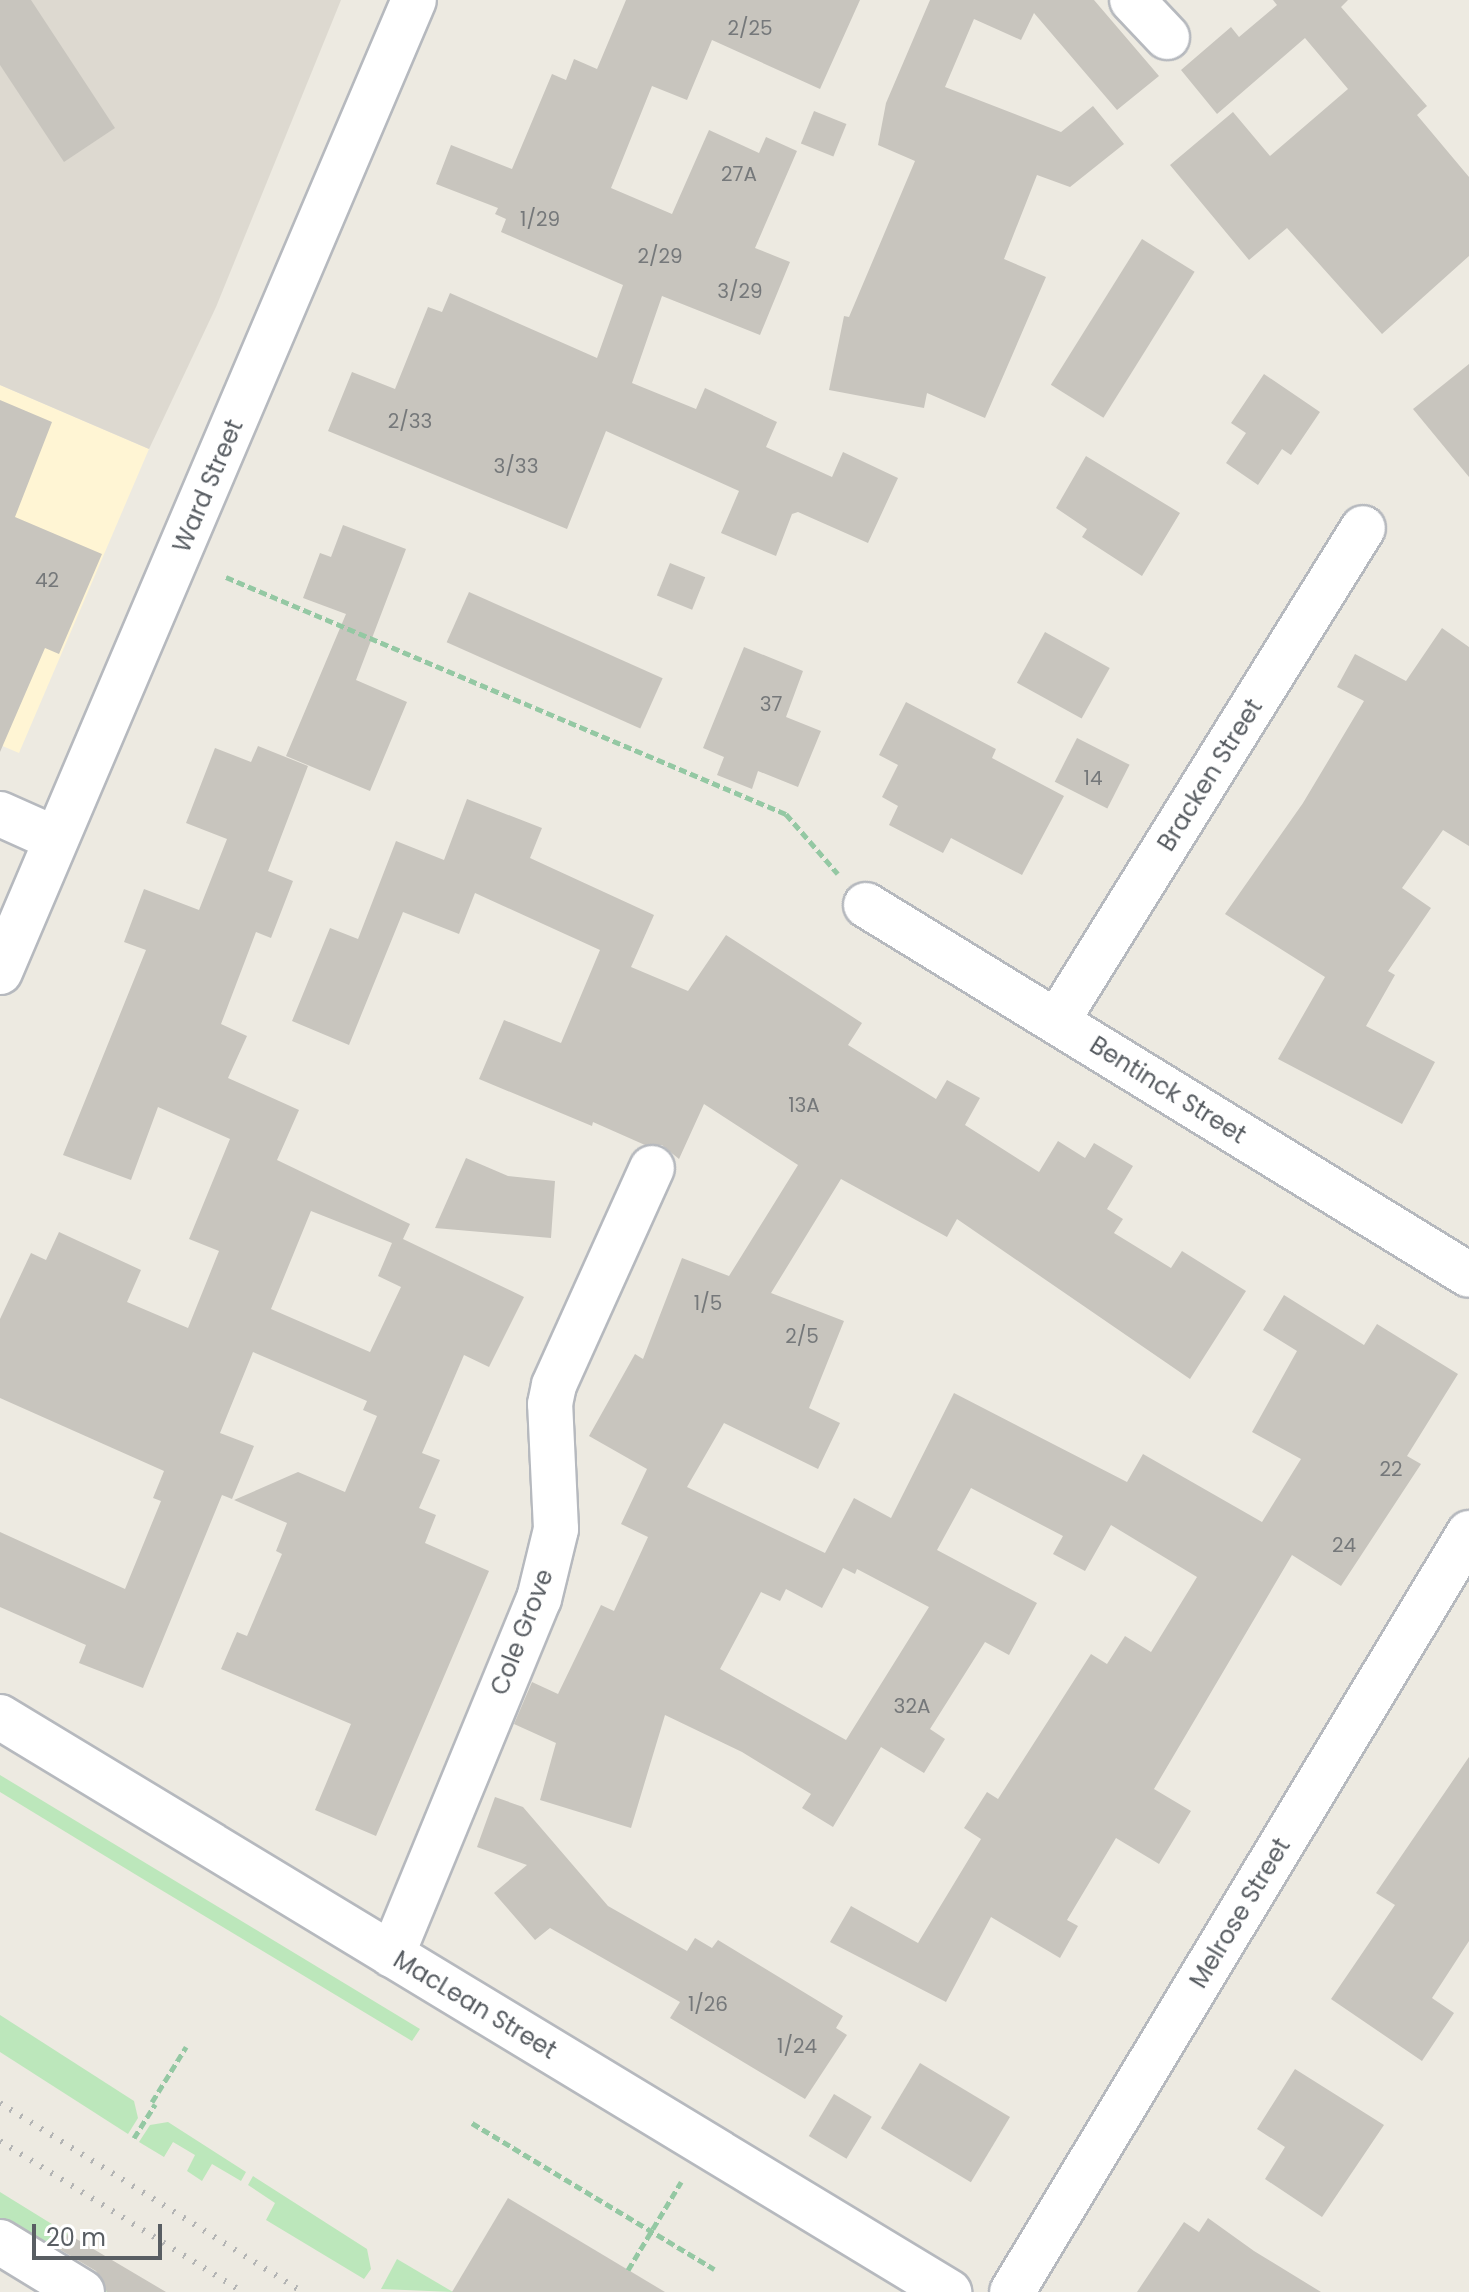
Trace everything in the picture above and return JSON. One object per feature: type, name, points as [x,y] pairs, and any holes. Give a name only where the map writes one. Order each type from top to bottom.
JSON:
[{"type":"street","name":"Ward Street","points":[[0,972],[414,0]]},
{"type":"street","points":[[1132,0],[1167,37]]},
{"type":"street","name":"Bracken Street","points":[[1057,1021],[1363,528]]},
{"type":"street","points":[[0,814],[56,839]]},
{"type":"street","name":"Bentinck Street","points":[[866,905],[1469,1275]]},
{"type":"street","name":"Cole Grove","points":[[392,1955],[539,1599],[556,1529],[550,1404],[554,1385],[652,1168]]},
{"type":"street","name":"Melrose Street","points":[[1012,2292],[1469,1533]]},
{"type":"street","name":"MacLean Street","points":[[0,1717],[949,2292]]},
{"type":"street","points":[[0,2242],[82,2292]]},
{"type":"path","points":[[226,577],[786,814],[866,905]]},
{"type":"path","points":[[134,2138],[186,2047]]},
{"type":"path","points":[[472,2123],[714,2269]]},
{"type":"path","points":[[628,2270],[681,2182]]},
{"type":"shaded area","points":[[0,0],[341,0],[216,307],[149,449],[0,385]]},
{"type":"shaded area","points":[[0,385],[149,449],[19,753],[0,745]]},
{"type":"green space","points":[[0,1775],[420,2029],[412,2041],[138,1876],[0,1792]]},
{"type":"green space","points":[[0,2015],[134,2101],[138,2118],[128,2134],[0,2052]]},
{"type":"green space","points":[[168,2122],[246,2172],[241,2181],[212,2164],[202,2181],[187,2171],[195,2155],[173,2142],[164,2157],[139,2142],[150,2125]]},
{"type":"green space","points":[[253,2176],[367,2249],[371,2269],[364,2279],[266,2220],[275,2203],[248,2185]]},
{"type":"green space","points":[[0,2192],[68,2234],[58,2252],[123,2292],[107,2292],[0,2225]]},
{"type":"green space","points":[[397,2259],[453,2292],[381,2289]]},
{"type":"building","points":[[0,0],[31,0],[115,128],[64,162],[0,65]]},
{"type":"building","points":[[626,0],[860,0],[820,89],[712,40],[687,100],[652,86],[611,188],[672,214],[709,130],[759,153],[766,137],[797,151],[755,248],[790,262],[760,335],[662,296],[632,383],[696,409],[705,388],[777,422],[766,447],[832,477],[843,452],[898,478],[868,543],[798,512],[792,514],[776,556],[721,533],[739,491],[606,431],[567,529],[328,431],[352,372],[395,389],[428,307],[442,312],[450,293],[597,358],[623,285],[501,232],[506,219],[495,214],[498,208],[436,184],[451,145],[512,169],[552,74],[566,80],[574,59],[597,69]]},
{"type":"building","points":[[930,0],[1094,0],[1159,76],[1117,110],[1034,13],[1021,40],[974,19],[945,87],[1061,132],[1093,106],[1124,144],[1070,187],[1037,175],[1004,259],[1046,277],[985,418],[927,393],[924,408],[829,390],[844,316],[849,317],[915,161],[878,145],[886,103]]},
{"type":"building","points":[[1273,0],[1348,0],[1341,7],[1427,106],[1417,115],[1469,177],[1469,256],[1382,334],[1287,228],[1249,260],[1170,165],[1233,112],[1270,156],[1348,89],[1305,38],[1217,114],[1181,70],[1231,27],[1239,37],[1277,5]]},
{"type":"building","points":[[814,111],[846,124],[833,157],[801,143]]},
{"type":"building","points":[[1142,239],[1195,272],[1103,418],[1051,385]]},
{"type":"building","points":[[1469,364],[1469,477],[1413,409]]},
{"type":"building","points":[[1264,374],[1320,412],[1291,455],[1282,449],[1258,485],[1226,463],[1246,433],[1231,423]]},
{"type":"building","points":[[0,400],[52,422],[15,517],[102,554],[59,654],[45,648],[0,752]]},
{"type":"building","points":[[1086,456],[1180,513],[1142,576],[1082,537],[1087,529],[1056,508]]},
{"type":"building","points":[[343,525],[406,549],[356,680],[407,702],[370,791],[286,756],[346,614],[303,598],[320,553],[331,557]]},
{"type":"building","points":[[670,563],[705,577],[692,610],[657,595]]},
{"type":"building","points":[[469,592],[663,678],[640,728],[447,642]]},
{"type":"building","points":[[1442,628],[1469,647],[1469,846],[1443,830],[1402,888],[1431,908],[1388,971],[1395,975],[1366,1026],[1435,1062],[1402,1124],[1278,1059],[1325,977],[1225,914],[1303,803],[1364,701],[1337,687],[1355,654],[1406,681]]},
{"type":"building","points":[[1045,632],[1110,668],[1082,719],[1017,683]]},
{"type":"building","points":[[744,647],[803,671],[786,717],[821,731],[798,787],[758,771],[752,789],[717,775],[724,757],[703,748]]},
{"type":"building","points":[[906,702],[996,749],[992,758],[1064,796],[1022,875],[951,838],[943,853],[889,825],[898,806],[882,797],[898,765],[879,755]]},
{"type":"building","points":[[1077,738],[1130,765],[1107,808],[1055,782]]},
{"type":"building","points":[[258,746],[308,766],[268,871],[293,881],[271,938],[256,932],[221,1024],[247,1036],[228,1078],[299,1110],[277,1160],[410,1224],[403,1239],[524,1297],[489,1367],[464,1355],[422,1453],[440,1460],[419,1508],[436,1515],[425,1543],[489,1571],[376,1836],[315,1810],[351,1724],[221,1669],[237,1632],[247,1636],[282,1554],[276,1551],[287,1523],[234,1500],[298,1472],[345,1492],[377,1416],[363,1410],[367,1401],[253,1352],[220,1433],[254,1446],[232,1499],[222,1495],[143,1688],[79,1663],[86,1645],[0,1607],[0,1532],[125,1589],[161,1501],[153,1498],[164,1471],[0,1398],[0,1319],[31,1253],[46,1260],[59,1232],[141,1270],[127,1302],[188,1328],[219,1251],[189,1239],[230,1139],[158,1107],[131,1180],[63,1155],[146,950],[124,942],[144,889],[199,910],[227,839],[186,823],[215,748],[251,762]],"holes":[[[311,1211],[392,1243],[378,1276],[401,1287],[370,1352],[271,1309]]]},
{"type":"building","points":[[467,799],[542,828],[530,858],[654,915],[631,967],[688,991],[726,935],[862,1023],[848,1045],[936,1099],[947,1080],[980,1098],[965,1125],[1039,1172],[1058,1141],[1085,1158],[1094,1143],[1133,1166],[1107,1209],[1123,1219],[1114,1233],[1171,1268],[1182,1251],[1246,1291],[1190,1379],[957,1219],[947,1237],[841,1179],[771,1293],[844,1321],[809,1408],[840,1423],[818,1469],[724,1423],[687,1487],[825,1553],[854,1498],[891,1518],[954,1393],[1127,1482],[1143,1454],[1262,1522],[1301,1459],[1252,1432],[1297,1351],[1263,1330],[1284,1295],[1364,1345],[1377,1324],[1458,1374],[1407,1456],[1421,1464],[1341,1586],[1292,1555],[1154,1789],[1191,1811],[1159,1864],[1116,1838],[1067,1920],[1078,1926],[1060,1958],[991,1917],[946,2002],[830,1942],[851,1906],[918,1943],[981,1839],[964,1828],[987,1792],[998,1799],[1091,1654],[1107,1664],[1125,1636],[1151,1652],[1197,1577],[1111,1525],[1085,1571],[1053,1554],[1063,1536],[971,1488],[937,1550],[1037,1603],[1009,1655],[985,1642],[930,1729],[945,1739],[924,1773],[881,1747],[833,1827],[802,1808],[811,1794],[742,1752],[665,1715],[631,1828],[540,1800],[556,1743],[514,1724],[532,1682],[558,1694],[601,1605],[614,1611],[648,1537],[621,1524],[647,1469],[589,1436],[635,1354],[643,1359],[682,1258],[729,1276],[798,1165],[704,1104],[679,1159],[662,1145],[645,1145],[593,1122],[592,1126],[479,1079],[504,1020],[561,1043],[600,950],[475,893],[459,934],[403,912],[349,1045],[292,1021],[330,928],[358,939],[396,841],[444,860]],"holes":[[[843,1568],[855,1574],[857,1569],[929,1607],[846,1740],[720,1669],[761,1592],[780,1601],[786,1589],[822,1608]]]},
{"type":"building","points":[[466,1158],[508,1176],[555,1181],[551,1238],[435,1228]]},
{"type":"building","points":[[1469,1757],[1469,1941],[1432,1998],[1454,2013],[1422,2061],[1331,1999],[1395,1905],[1376,1893]]},
{"type":"building","points":[[495,1797],[523,1807],[608,1906],[687,1951],[695,1938],[712,1948],[718,1940],[843,2016],[836,2028],[847,2035],[805,2099],[670,2018],[680,2002],[550,1928],[535,1940],[494,1893],[527,1865],[477,1847]]},
{"type":"building","points":[[920,2063],[1010,2117],[971,2182],[881,2128]]},
{"type":"building","points":[[1295,2069],[1384,2125],[1322,2217],[1265,2179],[1285,2147],[1257,2129]]},
{"type":"building","points":[[834,2094],[872,2117],[846,2159],[809,2136]]},
{"type":"building","points":[[508,2198],[665,2292],[452,2292]]},
{"type":"building","points":[[1208,2218],[1254,2251],[1321,2292],[1137,2292],[1184,2222],[1199,2232]]},
{"type":"building","points":[[68,2234],[166,2292],[107,2292],[96,2271],[59,2249]]},
{"type":"railway","points":[[0,2103],[302,2292]]},
{"type":"railway","points":[[0,2141],[243,2292]]}]
